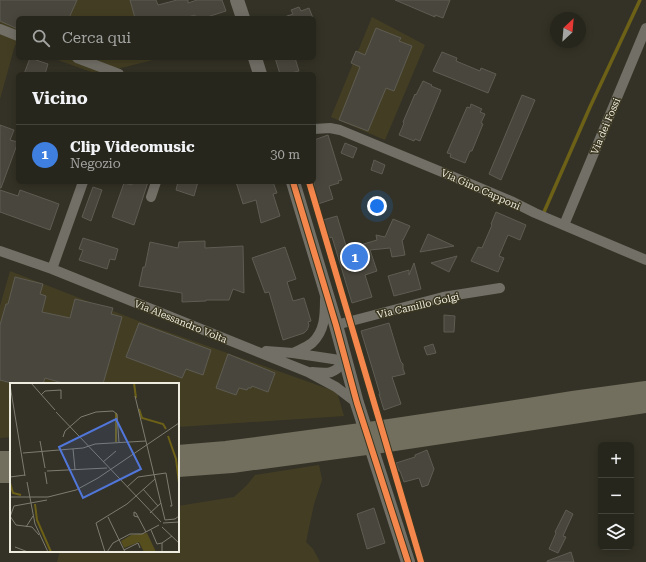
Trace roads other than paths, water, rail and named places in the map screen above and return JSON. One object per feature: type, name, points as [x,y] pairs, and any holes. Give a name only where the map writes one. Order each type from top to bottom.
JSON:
[{"type":"highway","points":[[531,414],[573,400],[646,390]]},
{"type":"highway","points":[[179,468],[229,457],[531,414],[646,404]]},
{"type":"highway","points":[[179,454],[229,457]]},
{"type":"street","points":[[237,0],[242,16]]},
{"type":"street","name":"Via dei Fossi","points":[[564,225],[646,28]]},
{"type":"street","points":[[0,29],[16,35]]},
{"type":"street","points":[[82,60],[114,72]]},
{"type":"street","points":[[256,60],[259,72]]},
{"type":"street","name":"Via Gino Capponi","points":[[316,129],[330,128],[340,130],[453,176],[535,213],[646,260]]},
{"type":"street","points":[[52,269],[82,184]]},
{"type":"street","points":[[152,197],[155,184]]},
{"type":"street","points":[[294,184],[336,325],[357,403],[408,562]]},
{"type":"street","name":"Via Alessandro Volta","points":[[0,251],[52,269],[308,372],[336,387],[357,403]]},
{"type":"street","points":[[292,353],[311,343],[320,332],[324,322],[325,312],[324,285]]},
{"type":"street","name":"Via Camillo Golgi","points":[[336,325],[443,297],[500,288]]},
{"type":"street","points":[[256,350],[292,353],[346,361]]},
{"type":"street","points":[[308,372],[326,374],[333,372],[340,368],[346,361]]},
{"type":"waterway","points":[[544,212],[590,107],[640,0]]},
{"type":"place","name":"Clip Videomusic","points":[[355,257]]}]
